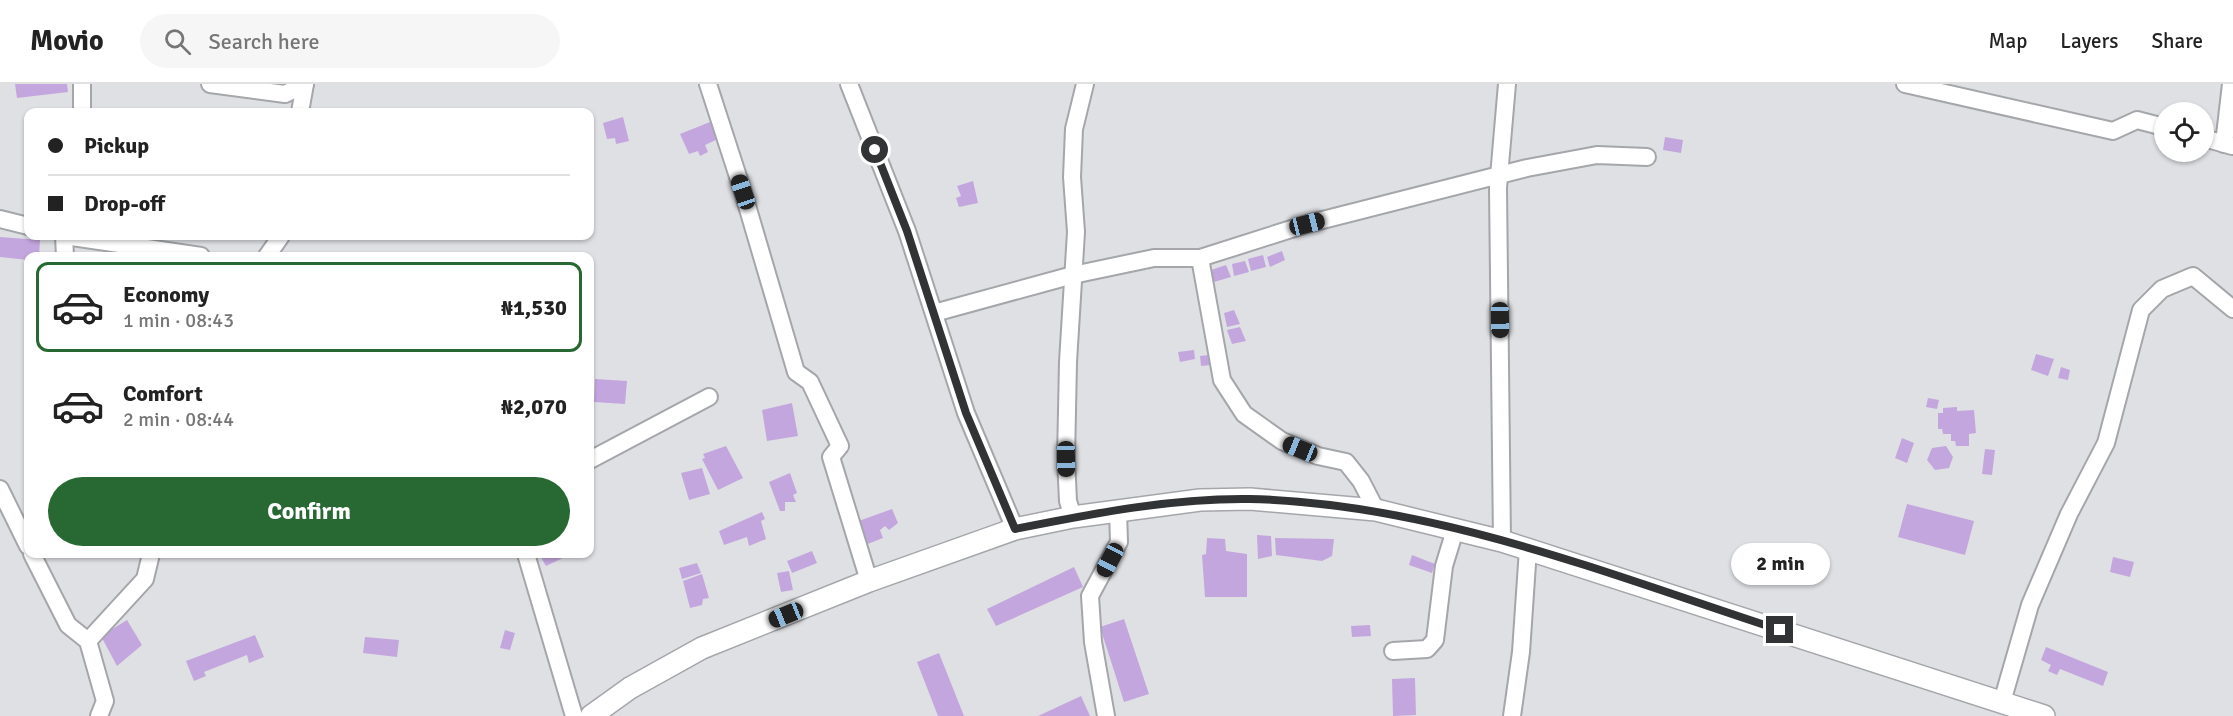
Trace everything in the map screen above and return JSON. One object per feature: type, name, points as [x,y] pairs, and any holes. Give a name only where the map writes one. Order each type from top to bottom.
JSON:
[{"type":"street","points":[[82,84],[82,108]]},
{"type":"street","points":[[210,84],[285,94],[305,84]]},
{"type":"street","points":[[301,108],[305,84]]},
{"type":"street","points":[[708,84],[743,192],[796,372],[810,382],[840,446],[831,457],[869,581]]},
{"type":"street","points":[[849,84],[907,231],[966,413],[1015,529]]},
{"type":"street","points":[[1073,517],[1067,487],[1066,414],[1073,275],[1074,129],[1085,84]]},
{"type":"street","points":[[1502,541],[1499,175],[1507,84]]},
{"type":"street","points":[[1905,84],[2113,130],[2137,120],[2154,124]]},
{"type":"street","points":[[2228,145],[2231,84]]},
{"type":"street","points":[[934,313],[1073,275],[1154,258],[1200,258],[1307,224],[1499,175],[1597,155],[1647,157]]},
{"type":"street","points":[[0,219],[24,225]]},
{"type":"street","points":[[91,240],[174,252]]},
{"type":"street","points":[[1200,258],[1222,380],[1244,414],[1282,441],[1318,456],[1346,462],[1376,510]]},
{"type":"street","points":[[2002,702],[2030,605],[2069,514],[2106,443],[2141,310],[2162,289],[2193,276],[2233,309]]},
{"type":"street","points":[[594,458],[709,396]]},
{"type":"street","points":[[0,489],[24,538]]},
{"type":"street","points":[[591,716],[630,688],[702,648],[869,581],[1015,529],[1073,517],[1200,500],[1250,499],[1376,510],[1502,541],[2044,716]]},
{"type":"street","points":[[1106,716],[1093,642],[1090,596],[1119,542],[1118,511]]},
{"type":"street","points":[[1393,651],[1426,649],[1435,640],[1444,566],[1455,530]]},
{"type":"street","points":[[1512,716],[1521,652],[1528,549]]},
{"type":"street","points":[[34,558],[68,625],[88,641],[102,708],[115,716]]},
{"type":"street","points":[[88,641],[145,579],[150,558]]},
{"type":"street","points":[[527,558],[573,716]]},
{"type":"building","points":[[15,84],[67,84],[68,92],[17,98]]},
{"type":"building","points":[[623,117],[629,141],[616,144],[615,138],[607,139],[603,123]]},
{"type":"building","points":[[710,122],[718,139],[705,145],[708,152],[700,156],[698,151],[689,154],[680,134]]},
{"type":"building","points":[[1665,137],[1683,140],[1681,153],[1663,150]]},
{"type":"building","points":[[973,181],[978,203],[959,207],[956,198],[961,196],[957,186]]},
{"type":"building","points":[[0,237],[40,240],[39,252],[24,252],[24,260],[0,257]]},
{"type":"building","points":[[1282,251],[1285,260],[1270,267],[1267,257]]},
{"type":"building","points":[[1263,255],[1266,267],[1251,271],[1248,259]]},
{"type":"building","points":[[1245,261],[1249,272],[1234,276],[1232,264]]},
{"type":"building","points":[[1226,265],[1231,277],[1214,282],[1211,270]]},
{"type":"building","points":[[1234,310],[1240,324],[1227,327],[1224,313]]},
{"type":"building","points":[[1240,327],[1246,341],[1232,344],[1227,330]]},
{"type":"building","points":[[1194,350],[1195,359],[1180,362],[1178,352]]},
{"type":"building","points":[[2036,354],[2054,359],[2048,376],[2031,370]]},
{"type":"building","points":[[1209,355],[1211,365],[1201,366],[1200,356]]},
{"type":"building","points":[[2061,367],[2070,370],[2068,380],[2058,378]]},
{"type":"building","points":[[595,379],[627,381],[625,404],[594,402]]},
{"type":"building","points":[[1928,398],[1939,400],[1937,409],[1926,407]]},
{"type":"building","points":[[792,403],[798,436],[767,441],[762,410]]},
{"type":"building","points":[[1957,407],[1957,411],[1974,410],[1976,433],[1969,434],[1969,446],[1956,446],[1955,441],[1951,441],[1951,434],[1943,434],[1942,429],[1938,429],[1938,413],[1943,413],[1943,408]]},
{"type":"building","points":[[1902,438],[1914,443],[1907,463],[1895,458]]},
{"type":"building","points":[[726,446],[743,478],[718,490],[702,459],[705,458],[703,454]]},
{"type":"building","points":[[1946,446],[1953,457],[1949,468],[1935,470],[1927,460],[1932,448]]},
{"type":"building","points":[[1985,449],[1995,450],[1992,475],[1982,474]]},
{"type":"building","points":[[702,468],[710,494],[689,500],[681,473]]},
{"type":"building","points":[[790,473],[797,493],[793,495],[796,502],[785,502],[785,511],[780,511],[769,482]]},
{"type":"building","points":[[1907,504],[1974,521],[1965,555],[1898,537]]},
{"type":"building","points":[[892,509],[898,523],[889,530],[885,526],[880,530],[883,538],[865,545],[856,522]]},
{"type":"building","points":[[762,512],[765,519],[761,521],[766,539],[749,546],[747,537],[724,545],[719,531]]},
{"type":"building","points":[[1257,535],[1271,536],[1272,556],[1258,559]]},
{"type":"building","points":[[1207,538],[1225,539],[1226,551],[1247,554],[1247,597],[1205,597],[1202,555],[1206,554]]},
{"type":"building","points":[[1275,538],[1334,539],[1332,556],[1322,561],[1276,555]]},
{"type":"building","points":[[812,551],[817,563],[792,573],[787,561]]},
{"type":"building","points":[[1412,555],[1435,564],[1432,573],[1409,565]]},
{"type":"building","points":[[2113,557],[2134,562],[2130,577],[2110,572]]},
{"type":"building","points":[[541,558],[563,558],[546,566]]},
{"type":"building","points":[[697,563],[701,573],[682,579],[679,568]]},
{"type":"building","points":[[1074,567],[1083,587],[996,626],[987,609]]},
{"type":"building","points":[[789,571],[793,590],[781,592],[777,573]]},
{"type":"building","points":[[702,574],[709,598],[703,599],[702,605],[690,608],[683,581]]},
{"type":"building","points":[[1124,619],[1149,694],[1124,702],[1100,627]]},
{"type":"building","points":[[127,620],[142,645],[117,666],[101,636]]},
{"type":"building","points":[[1370,625],[1371,636],[1352,637],[1351,626]]},
{"type":"building","points":[[505,630],[515,633],[510,650],[500,648]]},
{"type":"building","points":[[255,635],[264,657],[249,663],[247,655],[204,672],[206,676],[194,681],[186,661]]},
{"type":"building","points":[[365,637],[399,640],[397,657],[363,653]]},
{"type":"building","points":[[2046,647],[2108,672],[2103,686],[2060,669],[2057,675],[2048,671],[2051,665],[2041,660]]},
{"type":"building","points":[[939,653],[964,716],[938,716],[917,662]]},
{"type":"building","points":[[1415,678],[1416,715],[1393,716],[1392,679]]},
{"type":"building","points":[[1081,696],[1090,716],[1038,716]]},
{"type":"route","points":[[875,150],[907,231],[966,413],[1015,529],[1073,517],[1200,500],[1250,499],[1376,510],[1502,541],[1780,630]]}]
